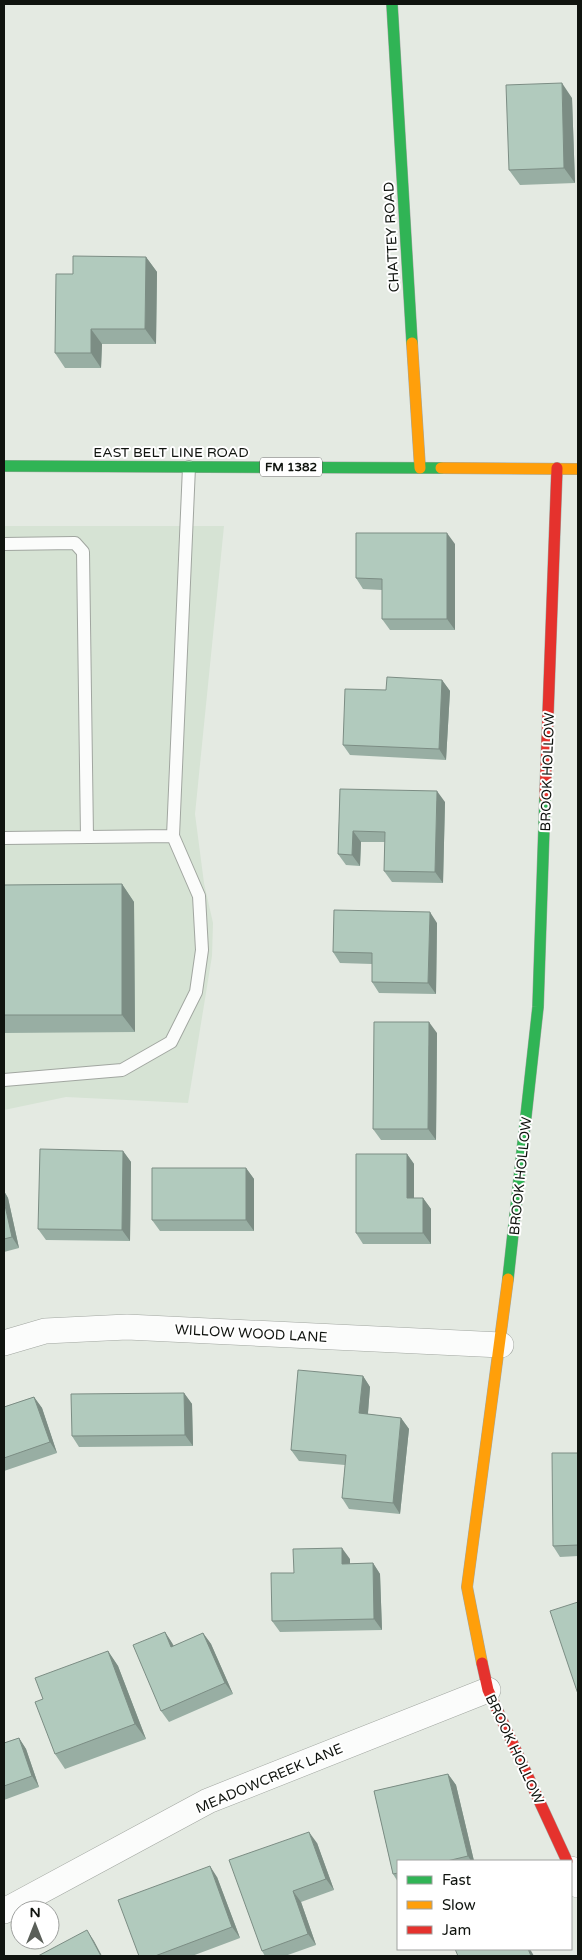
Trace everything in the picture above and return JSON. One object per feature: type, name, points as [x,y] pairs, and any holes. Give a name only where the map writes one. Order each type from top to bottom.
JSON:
[{"type":"street","name":"CHATTEY ROAD","points":[[392,4],[420,468]]},
{"type":"street","name":"EAST BELT LINE ROAD","points":[[4,466],[578,468]]},
{"type":"street","name":"BROOK HOLLOW","points":[[557,468],[538,1007],[501,1345],[466,1587],[488,1690],[567,1860]]},
{"type":"street","name":"WILLOW WOOD LANE","points":[[4,1344],[45,1330],[126,1327],[501,1345]]},
{"type":"street","name":"MEADOWCREEK LANE","points":[[4,1911],[208,1801],[488,1690]]},
{"type":"street","points":[[572,1871],[578,1885]]},
{"type":"lane","points":[[4,1080],[122,1070],[172,1042],[196,992],[202,950],[199,896],[173,836],[189,467]]},
{"type":"lane","points":[[4,544],[75,543],[83,552],[88,837]]},
{"type":"lane","points":[[4,838],[173,836]]},
{"type":"shaded area","points":[[4,526],[224,526],[195,814],[204,883],[213,923],[212,956],[188,1103],[66,1097],[4,1110]]},
{"type":"building","points":[[562,83],[564,168],[509,170],[506,85]]},
{"type":"building","points":[[73,256],[146,257],[145,329],[91,329],[91,353],[55,353],[56,274],[73,274]]},
{"type":"building","points":[[356,533],[447,533],[447,619],[382,619],[382,579],[356,578]]},
{"type":"building","points":[[387,677],[442,680],[439,749],[343,745],[345,689],[386,690]]},
{"type":"building","points":[[340,789],[437,791],[435,872],[384,871],[385,832],[353,831],[352,855],[338,854]]},
{"type":"building","points":[[122,884],[122,1015],[4,1015],[4,885]]},
{"type":"building","points":[[334,910],[430,912],[428,983],[372,982],[372,953],[333,952]]},
{"type":"building","points":[[374,1022],[429,1022],[428,1129],[373,1129]]},
{"type":"building","points":[[40,1149],[123,1151],[122,1230],[38,1229]]},
{"type":"building","points":[[356,1154],[407,1154],[407,1198],[423,1198],[423,1233],[356,1233]]},
{"type":"building","points":[[152,1168],[246,1168],[246,1220],[152,1220]]},
{"type":"building","points":[[4,1201],[12,1237],[4,1239]]},
{"type":"building","points":[[298,1370],[363,1376],[359,1413],[401,1418],[393,1503],[342,1498],[346,1455],[291,1450]]},
{"type":"building","points":[[184,1393],[185,1435],[72,1436],[71,1394]]},
{"type":"building","points":[[34,1397],[50,1442],[4,1458],[4,1407]]},
{"type":"building","points":[[552,1453],[578,1453],[578,1545],[553,1546]]},
{"type":"building","points":[[342,1548],[342,1564],[373,1563],[374,1619],[272,1621],[271,1573],[294,1573],[293,1549]]},
{"type":"building","points":[[578,1602],[578,1694],[550,1611]]},
{"type":"building","points":[[165,1632],[171,1647],[203,1633],[225,1683],[161,1711],[133,1645]]},
{"type":"building","points":[[108,1651],[135,1724],[55,1754],[35,1702],[43,1699],[35,1678]]},
{"type":"building","points":[[19,1738],[32,1776],[4,1786],[4,1743]]},
{"type":"building","points":[[448,1774],[468,1856],[451,1860],[397,1860],[397,1873],[393,1874],[374,1791]]},
{"type":"building","points":[[309,1832],[326,1879],[293,1891],[308,1934],[262,1951],[229,1860]]},
{"type":"building","points":[[210,1866],[232,1927],[155,1956],[139,1956],[118,1900]]},
{"type":"building","points":[[87,1930],[101,1956],[38,1956],[49,1950],[60,1950],[60,1944]]},
{"type":"building","points":[[455,1950],[528,1950],[531,1956],[458,1956]]},
{"type":"traffic: fast","points":[[392,4],[412,343]]},
{"type":"traffic: fast","points":[[4,466],[441,468]]},
{"type":"traffic: fast","points":[[508,1279],[538,1007],[545,797]]},
{"type":"traffic: slow","points":[[412,343],[420,468]]},
{"type":"traffic: slow","points":[[441,468],[578,469]]},
{"type":"traffic: slow","points":[[482,1663],[467,1587],[508,1279]]},
{"type":"traffic: jam","points":[[545,797],[557,468]]},
{"type":"traffic: jam","points":[[482,1663],[488,1690],[567,1860]]}]
